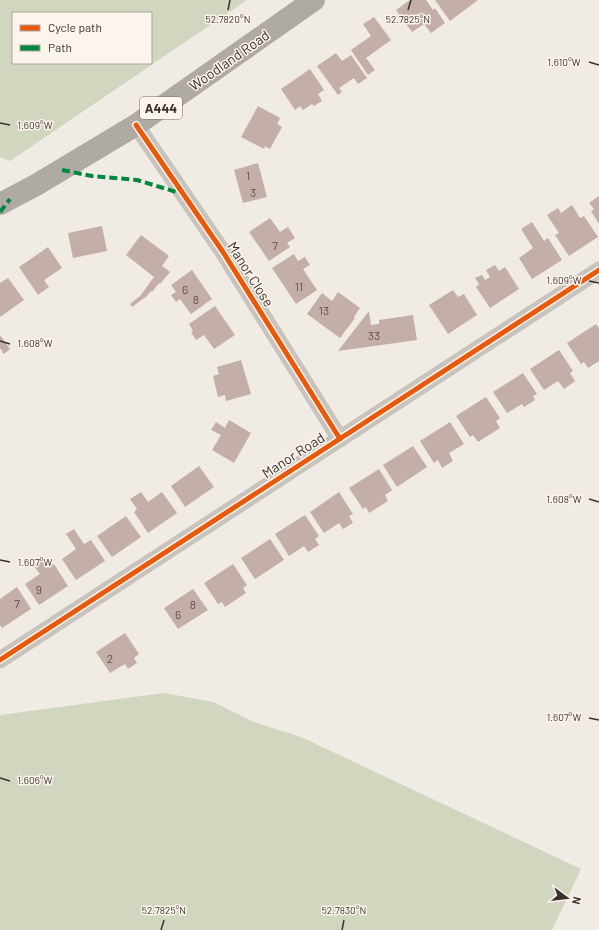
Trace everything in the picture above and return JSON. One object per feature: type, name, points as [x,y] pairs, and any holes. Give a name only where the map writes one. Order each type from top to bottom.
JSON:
[{"type":"highway","name":"Woodland Road","points":[[0,204],[36,185],[136,126],[314,0]]},
{"type":"street","name":"Manor Close","points":[[136,126],[223,252],[340,439]]},
{"type":"street","name":"Manor Road","points":[[0,660],[599,270]]},
{"type":"green space","points":[[0,0],[247,0],[10,161],[0,157]]},
{"type":"green space","points":[[164,693],[213,702],[254,722],[301,737],[581,869],[552,930],[0,930],[0,715]]},
{"type":"building","points":[[410,0],[426,0],[433,10],[435,8],[445,23],[431,33],[424,24],[412,32],[396,10]]},
{"type":"building","points":[[435,0],[478,0],[450,21]]},
{"type":"building","points":[[374,17],[391,40],[366,58],[375,70],[368,75],[351,50],[371,36],[363,24]]},
{"type":"building","points":[[336,53],[342,61],[351,55],[367,78],[358,84],[354,78],[339,88],[342,92],[338,95],[317,66]]},
{"type":"building","points":[[310,69],[324,90],[318,94],[322,101],[314,106],[312,104],[303,110],[300,106],[295,110],[281,89]]},
{"type":"building","points":[[258,106],[280,118],[277,124],[282,127],[270,149],[265,146],[264,149],[241,137]]},
{"type":"building","points":[[258,163],[267,197],[243,203],[234,170]]},
{"type":"building","points":[[599,196],[599,224],[591,211],[594,209],[589,203]]},
{"type":"building","points":[[572,205],[580,218],[584,216],[598,237],[569,256],[555,235],[559,233],[547,215],[558,208],[561,213]]},
{"type":"building","points":[[270,218],[280,232],[288,227],[295,238],[287,243],[290,247],[269,261],[249,232]]},
{"type":"building","points":[[532,222],[544,241],[548,238],[562,260],[532,279],[519,258],[533,248],[521,229]]},
{"type":"building","points":[[102,226],[107,251],[73,258],[68,233]]},
{"type":"building","points":[[141,235],[169,256],[162,266],[170,272],[152,292],[151,291],[147,296],[132,307],[130,304],[140,296],[154,277],[126,255]]},
{"type":"building","points":[[48,247],[62,268],[44,280],[49,287],[38,295],[19,267]]},
{"type":"building","points":[[294,254],[298,261],[305,257],[310,265],[303,269],[317,290],[296,304],[272,268]]},
{"type":"building","points":[[495,265],[499,271],[505,267],[519,289],[490,308],[476,287],[479,284],[475,278],[482,275],[485,280],[490,277],[486,270]]},
{"type":"building","points":[[192,270],[212,299],[191,314],[180,299],[176,302],[171,295],[176,292],[171,285]]},
{"type":"building","points":[[8,278],[24,300],[0,317],[0,283]]},
{"type":"building","points":[[453,290],[458,297],[464,294],[477,315],[448,334],[429,305]]},
{"type":"building","points":[[338,292],[360,308],[354,317],[355,318],[340,338],[307,314],[322,293],[332,301]]},
{"type":"building","points":[[215,306],[235,335],[214,349],[204,335],[196,340],[191,332],[193,331],[189,324]]},
{"type":"building","points":[[369,311],[371,325],[379,324],[379,320],[413,315],[417,340],[338,351]]},
{"type":"building","points":[[596,324],[599,328],[599,361],[588,368],[584,362],[581,364],[567,343]]},
{"type":"building","points":[[0,335],[10,349],[4,354],[0,348]]},
{"type":"building","points":[[559,350],[573,371],[570,373],[575,381],[564,389],[558,381],[544,390],[530,369]]},
{"type":"building","points":[[241,360],[251,394],[226,401],[225,395],[218,397],[213,376],[219,374],[217,367]]},
{"type":"building","points":[[523,373],[537,394],[533,396],[535,400],[524,407],[522,404],[507,413],[493,392]]},
{"type":"building","points":[[486,397],[500,418],[496,421],[500,428],[478,442],[473,435],[470,437],[456,416]]},
{"type":"building","points":[[229,420],[251,433],[234,463],[212,450],[221,435],[211,430],[216,422],[225,428]]},
{"type":"building","points":[[450,422],[464,444],[449,453],[453,461],[442,468],[438,460],[434,463],[420,441]]},
{"type":"building","points":[[413,446],[427,467],[397,487],[383,465]]},
{"type":"building","points":[[199,466],[214,487],[185,507],[171,486]]},
{"type":"building","points":[[379,469],[392,490],[385,495],[388,501],[369,513],[366,507],[363,509],[349,488]]},
{"type":"building","points":[[141,492],[148,502],[162,492],[177,513],[148,533],[134,512],[137,509],[130,499]]},
{"type":"building","points":[[339,492],[353,514],[349,516],[353,523],[343,529],[339,523],[324,533],[310,512]]},
{"type":"building","points":[[305,515],[319,536],[315,539],[319,545],[308,552],[304,546],[289,556],[275,534]]},
{"type":"building","points":[[126,516],[141,537],[112,557],[97,536]]},
{"type":"building","points":[[74,529],[84,544],[91,540],[105,561],[76,580],[62,559],[76,549],[66,534]]},
{"type":"building","points":[[270,539],[284,560],[255,579],[241,558]]},
{"type":"building","points":[[44,557],[50,567],[54,564],[68,586],[39,605],[25,584],[40,574],[33,565]]},
{"type":"building","points":[[233,564],[247,585],[243,588],[246,593],[225,607],[222,602],[218,604],[204,583]]},
{"type":"building","points":[[17,587],[31,609],[2,628],[0,625],[0,599]]},
{"type":"building","points":[[193,589],[208,610],[178,629],[164,608]]},
{"type":"building","points":[[125,633],[139,654],[134,658],[137,663],[128,669],[125,664],[110,673],[96,652]]},
{"type":"marked path","points":[[62,170],[92,176],[137,180],[183,194]]},
{"type":"marked path","points":[[0,212],[10,199]]},
{"type":"cycle path","points":[[136,125],[223,252],[340,439]]},
{"type":"cycle path","points":[[0,660],[599,270]]}]
